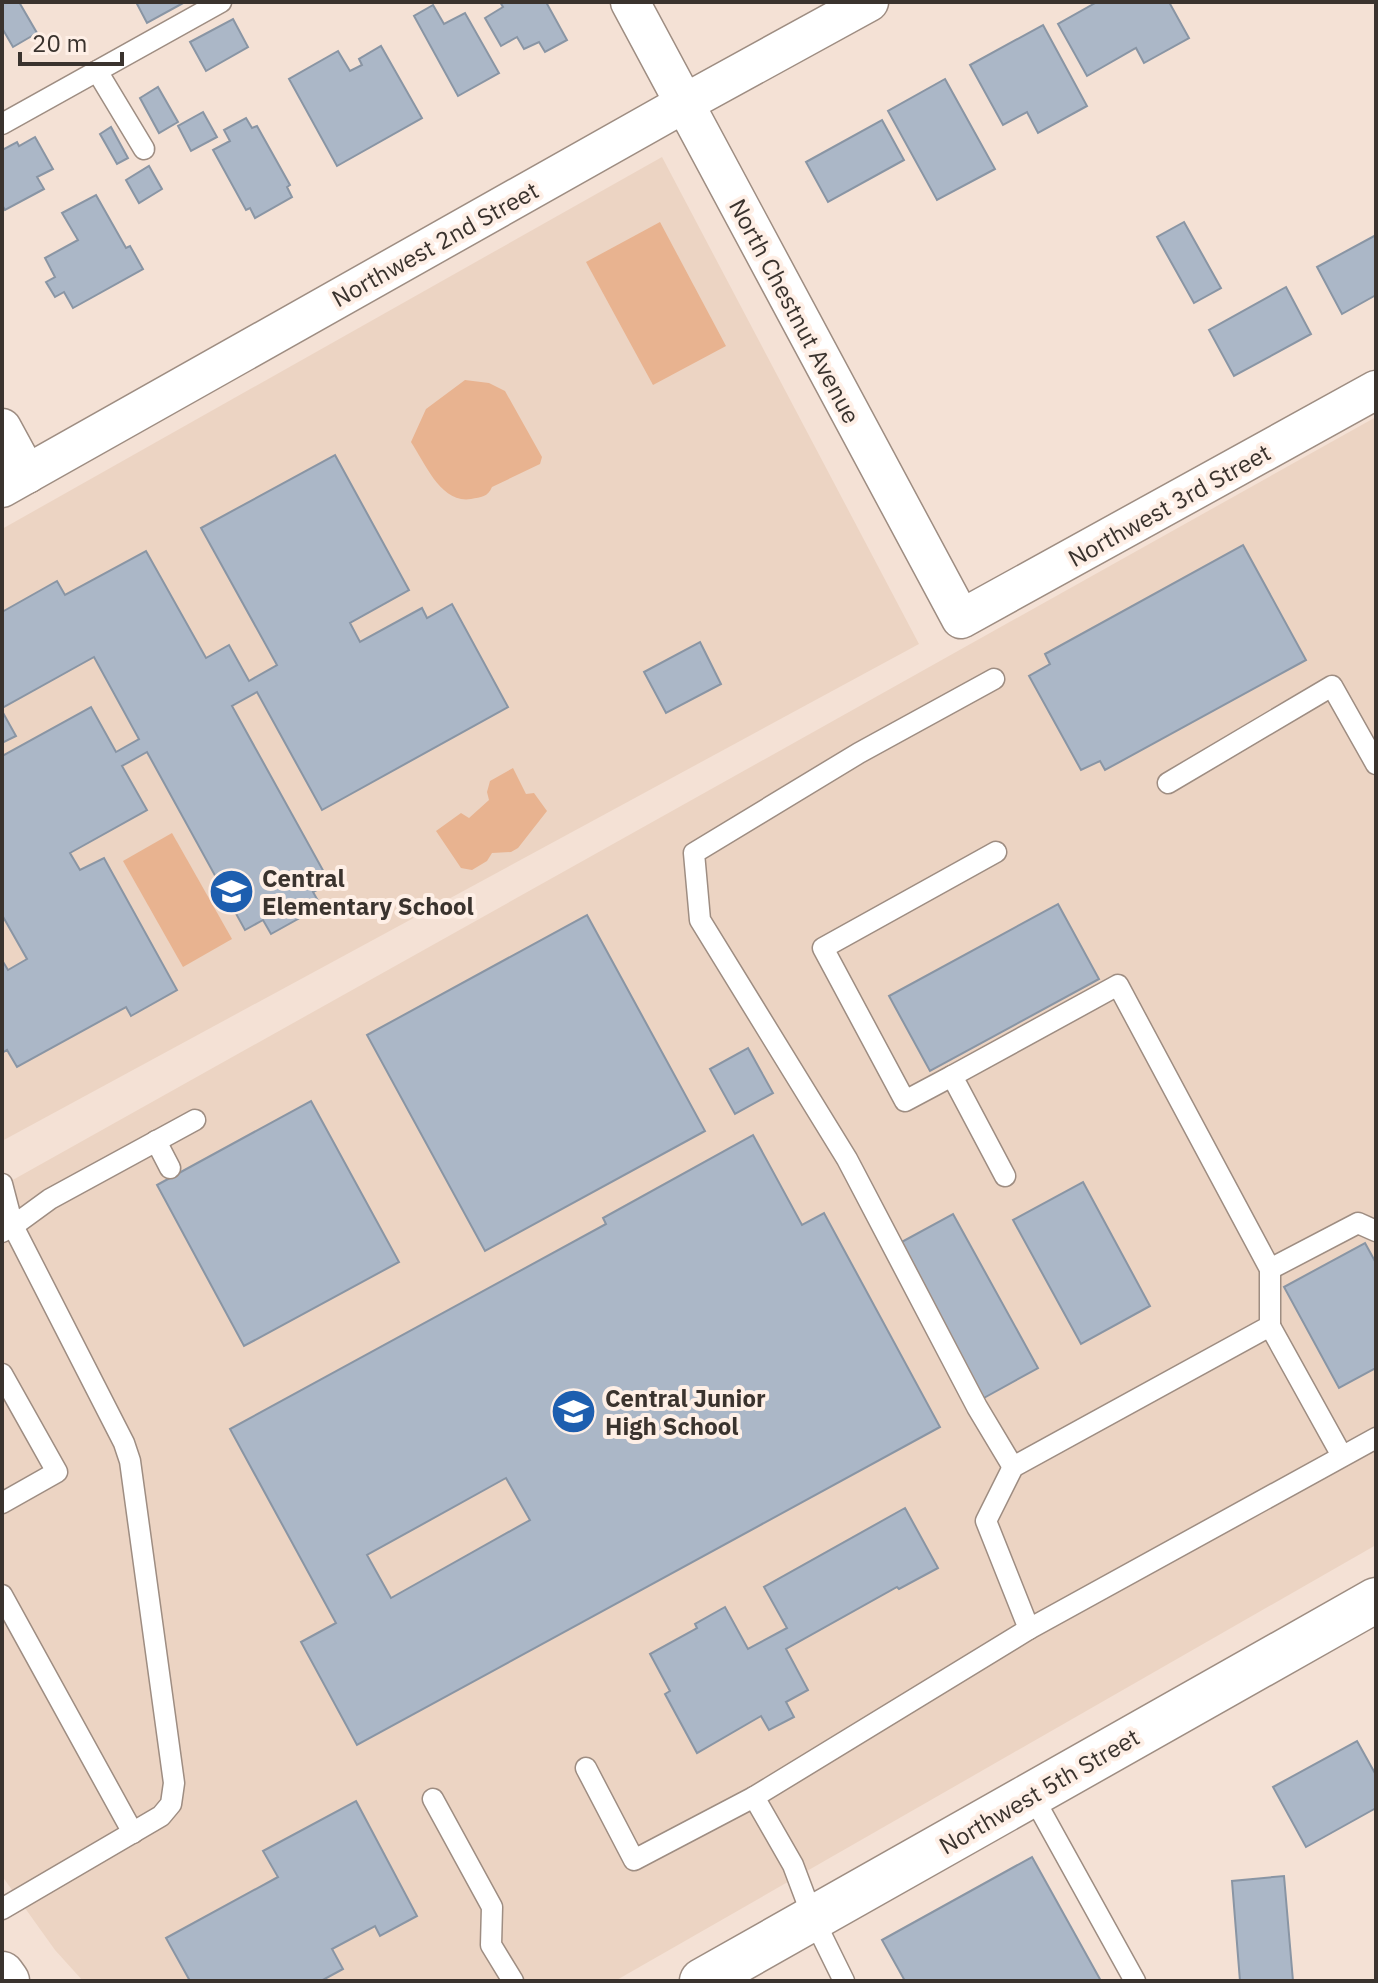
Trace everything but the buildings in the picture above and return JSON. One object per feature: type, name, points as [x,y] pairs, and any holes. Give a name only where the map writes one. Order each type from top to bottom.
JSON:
[{"type":"street","name":"North Chestnut Avenue","points":[[630,2],[961,619]]},
{"type":"street","name":"Northwest 2nd Street","points":[[14,481],[869,2]]},
{"type":"street","name":"Northwest 3rd Street","points":[[961,619],[1376,390]]},
{"type":"street","points":[[2,428],[14,481]]},
{"type":"street","name":"Northwest 5th Street","points":[[725,1975],[813,1918],[1376,1600]]},
{"type":"street","points":[[2,1974],[7,1981]]},
{"type":"lane","points":[[2,124],[221,2]]},
{"type":"lane","points":[[97,71],[144,149]]},
{"type":"lane","points":[[994,679],[859,753],[694,853],[700,920],[847,1159],[977,1407],[1013,1467]]},
{"type":"lane","points":[[1168,783],[1332,686],[1376,764]]},
{"type":"lane","points":[[996,852],[823,948],[905,1101],[1118,985],[1270,1269],[1270,1326],[1342,1456]]},
{"type":"lane","points":[[952,1076],[1005,1176]]},
{"type":"lane","points":[[8,1229],[50,1199],[195,1120]]},
{"type":"lane","points":[[156,1141],[170,1168]]},
{"type":"lane","points":[[2,1184],[8,1229],[124,1443],[130,1461],[174,1783],[174,1796],[168,1810],[2,1909]]},
{"type":"lane","points":[[1270,1269],[1358,1223],[1376,1231]]},
{"type":"lane","points":[[1029,1629],[986,1521],[1013,1467],[1270,1326]]},
{"type":"lane","points":[[2,1374],[57,1472],[2,1503]]},
{"type":"lane","points":[[586,1768],[634,1860],[754,1797],[1029,1629],[1376,1438]]},
{"type":"lane","points":[[2,1595],[133,1833]]},
{"type":"lane","points":[[1032,1795],[1135,1981]]},
{"type":"lane","points":[[754,1797],[793,1865],[813,1918],[844,1981]]},
{"type":"lane","points":[[433,1799],[492,1907],[491,1945],[512,1981]]},
{"type":"shaded area","name":"Central Elementary School","points":[[662,157],[919,644],[2,1141],[2,529]]},
{"type":"shaded area","points":[[660,222],[726,346],[653,385],[586,262]]},
{"type":"shaded area","points":[[465,380],[489,383],[505,391],[542,457],[540,464],[492,487],[484,496],[471,499],[460,499],[443,489],[411,442],[426,409]]},
{"type":"shaded area","points":[[1376,417],[1376,1545],[615,1981],[83,1981],[55,1950],[2,1876],[2,1186]]},
{"type":"shaded area","points":[[513,768],[526,794],[534,793],[547,811],[518,848],[511,852],[492,853],[487,861],[472,870],[461,868],[436,831],[461,813],[469,818],[489,800],[487,792],[490,781]]},
{"type":"shaded area","points":[[172,833],[232,939],[183,967],[123,861]]},
{"type":"place","name":"Central Elementary School","points":[[231,892]]},
{"type":"place","name":"Central Junior High School","points":[[574,1412]]}]
